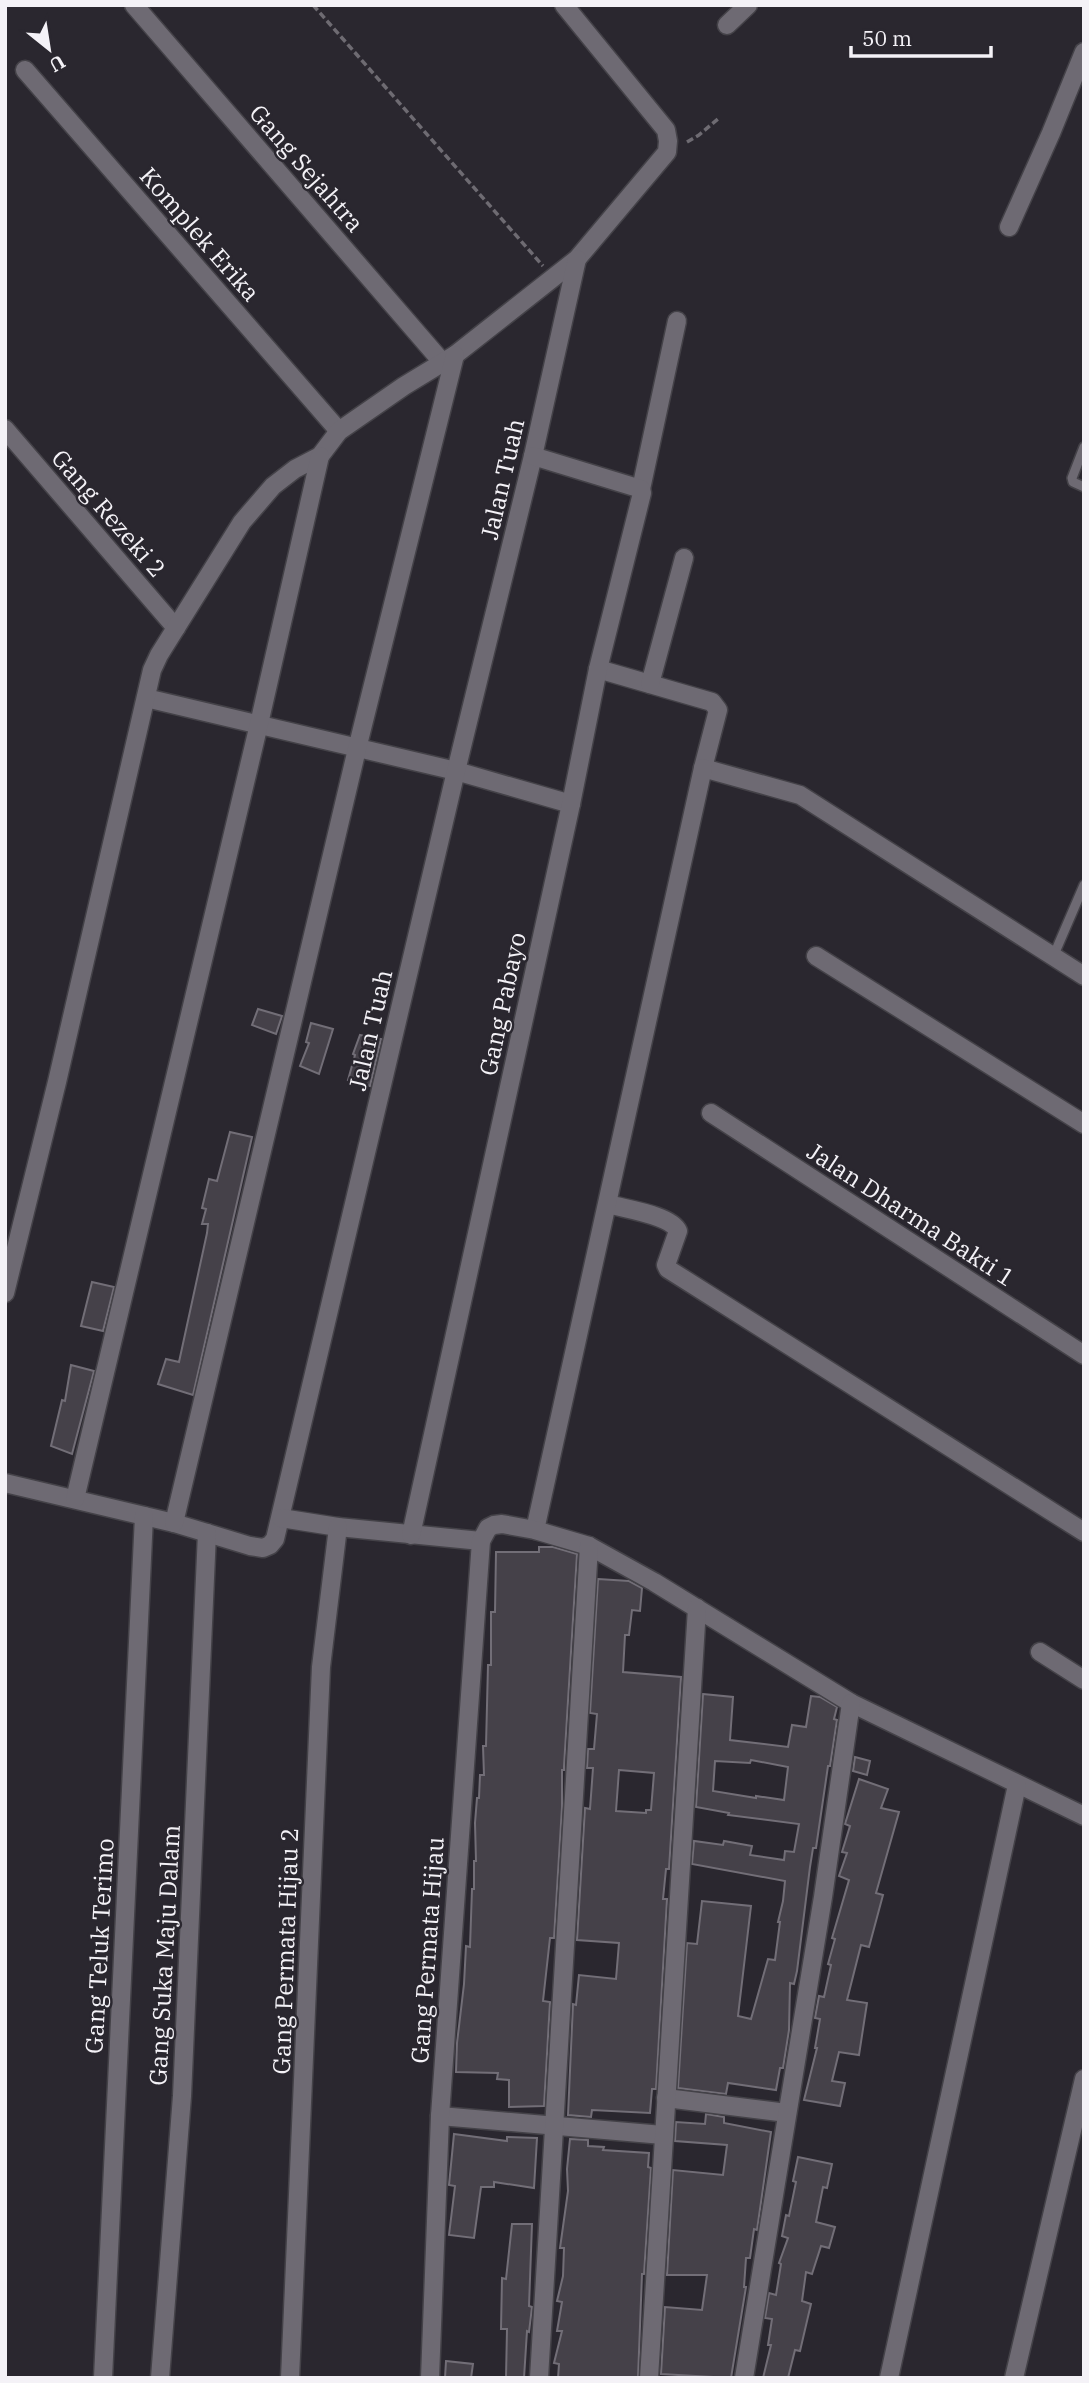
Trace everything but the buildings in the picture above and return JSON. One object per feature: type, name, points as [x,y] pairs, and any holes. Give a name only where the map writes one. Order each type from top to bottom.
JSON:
[{"type":"street","name":"Gang Sejahtra","points":[[134,5],[449,359]]},
{"type":"street","points":[[75,1499],[320,456],[339,431],[449,359],[577,259],[668,148],[666,130],[564,5]]},
{"type":"street","points":[[727,25],[748,5]]},
{"type":"street","points":[[1009,227],[1084,52]]},
{"type":"street","name":"Komplek Erika","points":[[25,70],[339,431]]},
{"type":"street","name":"Jalan Tuah","points":[[5,1483],[174,1523],[250,1546],[263,1548],[275,1539],[533,456],[577,259]]},
{"type":"street","name":"Gang Pabayo","points":[[411,1535],[571,804],[598,669],[640,502],[642,493],[638,488],[677,321]]},
{"type":"street","points":[[174,1523],[449,359]]},
{"type":"street","name":"Gang Rezeki 2","points":[[5,429],[176,628]]},
{"type":"street","points":[[5,1293],[57,1082],[152,670],[242,522],[273,486],[295,469],[320,456]]},
{"type":"street","points":[[533,456],[638,488]]},
{"type":"street","points":[[650,684],[684,558]]},
{"type":"street","points":[[535,1530],[718,710],[715,704],[598,669]]},
{"type":"street","points":[[146,698],[456,771],[571,804]]},
{"type":"street","points":[[703,768],[800,795],[1084,976]]},
{"type":"street","points":[[816,956],[1084,1124]]},
{"type":"street","name":"Jalan Dharma Bakti 1","points":[[711,1113],[1084,1356]]},
{"type":"street","points":[[608,1204],[665,1219],[677,1226],[678,1231],[666,1265],[668,1269],[1084,1532]]},
{"type":"street","name":"Gang Teluk Terimo","points":[[103,2378],[144,1516]]},
{"type":"street","points":[[281,1518],[411,1535],[484,1535],[494,1525],[502,1524],[535,1530],[589,1546],[697,1608],[851,1703],[1084,1816]]},
{"type":"street","name":"Gang Permata Hijau 2","points":[[290,2378],[321,1667],[338,1527]]},
{"type":"street","name":"Gang Suka Maju Dalam","points":[[160,2378],[182,2096],[207,1533]]},
{"type":"street","name":"Gang Permata Hijau","points":[[430,2378],[440,2116],[484,1535]]},
{"type":"street","points":[[539,2378],[589,1546]]},
{"type":"street","points":[[649,2378],[697,1608]]},
{"type":"street","points":[[1040,1652],[1084,1680]]},
{"type":"street","points":[[744,2378],[823,1897],[851,1703]]},
{"type":"street","points":[[889,2378],[1017,1785]]},
{"type":"street","points":[[1014,2378],[1084,2079]]},
{"type":"street","points":[[666,2098],[788,2113]]},
{"type":"street","points":[[440,2116],[663,2134]]},
{"type":"lane","points":[[1084,447],[1072,478],[1073,482],[1084,488]]},
{"type":"lane","points":[[1053,957],[1083,887]]},
{"type":"path","points":[[313,5],[552,276]]},
{"type":"path","points":[[668,148],[699,135],[719,118]]}]
